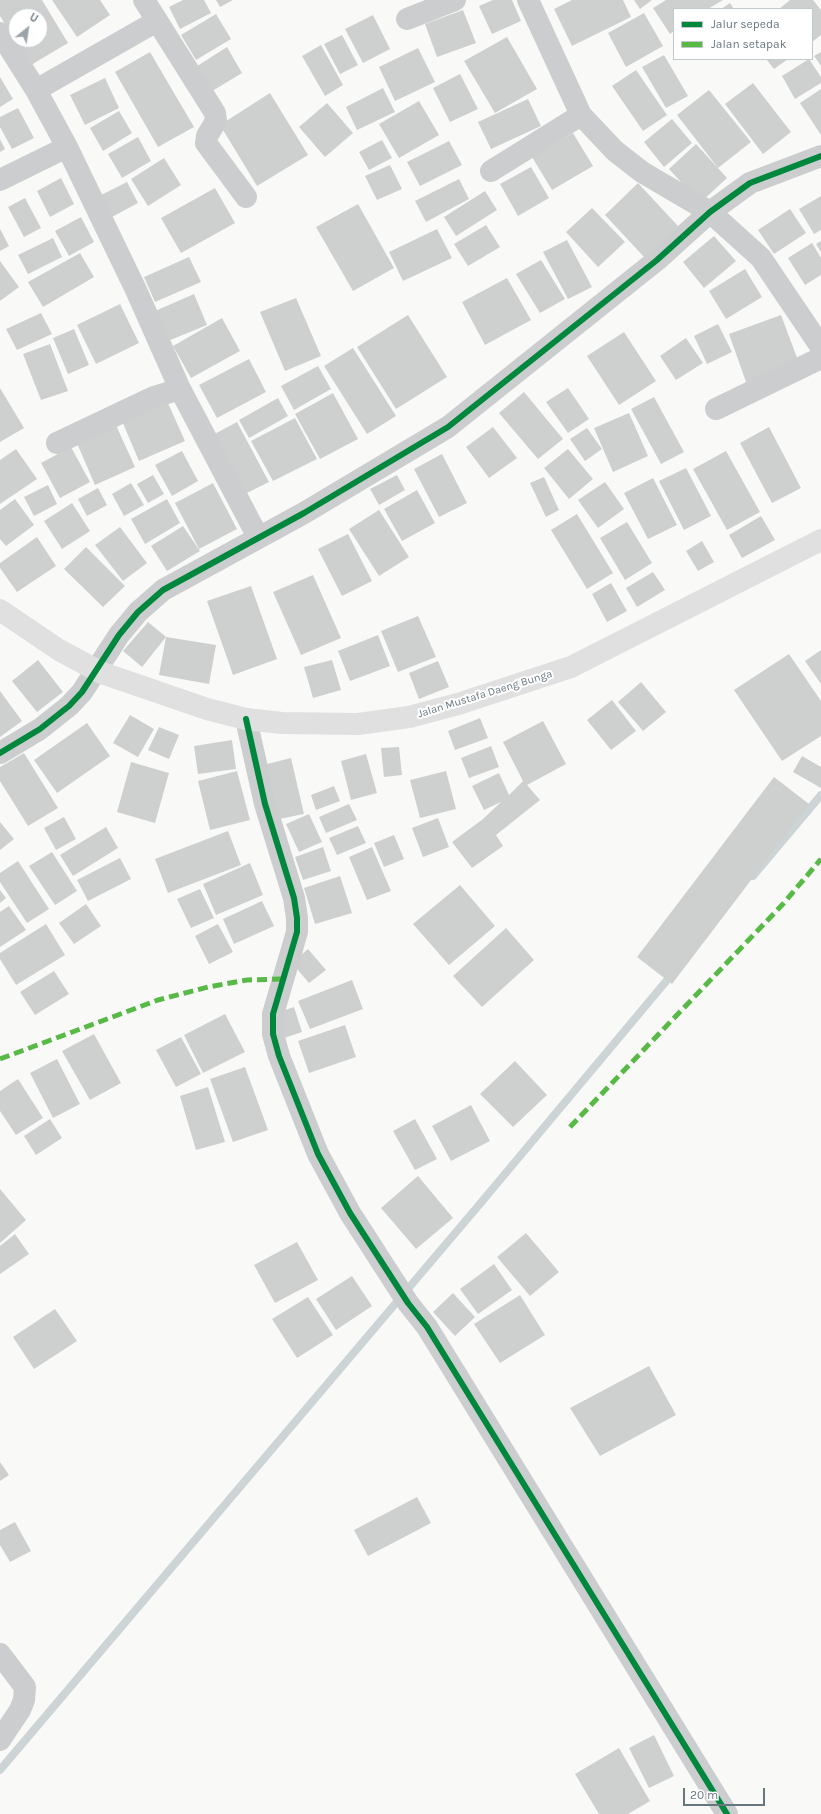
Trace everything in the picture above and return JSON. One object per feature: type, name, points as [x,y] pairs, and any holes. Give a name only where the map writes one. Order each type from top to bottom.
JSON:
[{"type":"main road","name":"Jalan Mustafa Daeng Bunga","points":[[0,610],[59,650],[96,670],[207,709],[246,719],[282,723],[358,724],[409,717],[458,704],[571,667],[821,540]]},
{"type":"street","points":[[144,0],[215,114],[216,121],[207,136],[206,143],[246,196]]},
{"type":"street","points":[[407,19],[455,0]]},
{"type":"street","points":[[528,0],[580,115],[616,150],[642,172],[710,212],[761,258],[821,347]]},
{"type":"street","points":[[36,90],[157,21]]},
{"type":"street","points":[[1,38],[36,90],[67,147],[136,290],[180,389],[258,537]]},
{"type":"street","points":[[491,171],[580,115]]},
{"type":"street","points":[[0,180],[67,147]]},
{"type":"street","points":[[0,753],[40,729],[69,706],[82,692],[119,635],[138,612],[163,590],[304,513],[448,427],[657,260],[710,212],[750,183],[821,156]]},
{"type":"street","points":[[716,409],[821,358]]},
{"type":"street","points":[[57,443],[154,397],[180,389]]},
{"type":"street","points":[[246,719],[265,804],[294,898],[297,918],[297,932],[273,1014],[273,1034],[279,1056],[318,1154],[350,1213],[408,1303],[427,1327],[727,1814]]},
{"type":"street","points":[[0,1654],[25,1687],[24,1700],[20,1710],[0,1740]]},
{"type":"building","points":[[0,0],[42,0],[47,8],[8,8],[8,29],[0,16]]},
{"type":"building","points":[[52,0],[100,0],[110,15],[77,37]]},
{"type":"building","points":[[183,0],[204,0],[211,13],[180,29],[169,7]]},
{"type":"building","points":[[216,0],[233,0],[220,7]]},
{"type":"building","points":[[493,0],[512,0],[521,21],[492,34],[479,6]]},
{"type":"building","points":[[572,0],[623,0],[631,17],[572,46],[554,9]]},
{"type":"building","points":[[634,0],[652,0],[640,9]]},
{"type":"building","points":[[666,0],[723,0],[710,8],[673,8],[673,32],[670,34],[653,8]]},
{"type":"building","points":[[790,0],[813,0],[821,10],[821,35],[813,41],[813,8],[780,8]]},
{"type":"building","points":[[730,3],[733,8],[722,8]]},
{"type":"building","points":[[48,10],[68,43],[31,65],[20,48],[48,48]]},
{"type":"building","points":[[463,10],[476,43],[437,57],[425,24]]},
{"type":"building","points":[[644,13],[663,46],[626,67],[608,33]]},
{"type":"building","points":[[216,14],[231,39],[196,60],[181,35]]},
{"type":"building","points":[[373,15],[390,49],[363,63],[345,29]]},
{"type":"building","points":[[342,35],[358,65],[340,74],[324,44]]},
{"type":"building","points":[[507,37],[537,89],[495,113],[464,61]]},
{"type":"building","points":[[321,45],[343,85],[325,96],[302,56]]},
{"type":"building","points":[[227,47],[242,73],[209,93],[194,68]]},
{"type":"building","points":[[418,48],[435,82],[395,101],[379,67]]},
{"type":"building","points":[[150,52],[194,127],[158,147],[115,72]]},
{"type":"building","points":[[821,52],[821,66],[814,56]]},
{"type":"building","points":[[664,55],[688,96],[666,108],[642,67]]},
{"type":"building","points":[[767,60],[787,60],[774,69]]},
{"type":"building","points":[[810,60],[821,77],[821,83],[795,99],[782,76]]},
{"type":"building","points":[[636,70],[667,115],[643,131],[612,86]]},
{"type":"building","points":[[460,74],[478,109],[450,122],[433,88]]},
{"type":"building","points":[[0,77],[13,99],[0,107]]},
{"type":"building","points":[[105,78],[119,108],[85,125],[70,95]]},
{"type":"building","points":[[753,83],[791,132],[763,154],[725,104]]},
{"type":"building","points":[[383,88],[395,112],[357,130],[346,107]]},
{"type":"building","points":[[821,89],[821,135],[800,103]]},
{"type":"building","points":[[709,90],[751,142],[718,168],[677,115]]},
{"type":"building","points":[[270,93],[308,155],[257,186],[220,125]]},
{"type":"building","points":[[528,99],[541,126],[491,149],[478,122]]},
{"type":"building","points":[[419,101],[439,135],[399,158],[379,124]]},
{"type":"building","points":[[327,103],[353,133],[325,157],[299,127]]},
{"type":"building","points":[[18,108],[34,138],[12,149],[0,127],[0,117]]},
{"type":"building","points":[[119,111],[132,133],[103,151],[90,128]]},
{"type":"building","points":[[672,119],[692,143],[664,167],[644,142]]},
{"type":"building","points":[[573,133],[593,166],[552,190],[532,157]]},
{"type":"building","points":[[138,137],[151,161],[122,178],[108,154]]},
{"type":"building","points":[[0,139],[5,149],[0,152]]},
{"type":"building","points":[[382,140],[392,158],[369,170],[359,152]]},
{"type":"building","points":[[449,141],[462,165],[420,186],[407,162]]},
{"type":"building","points":[[696,144],[727,178],[700,203],[669,169]]},
{"type":"building","points":[[164,158],[181,185],[148,206],[131,179]]},
{"type":"building","points":[[390,165],[402,189],[377,200],[365,176]]},
{"type":"building","points":[[531,167],[549,198],[518,216],[500,184]]},
{"type":"building","points":[[61,178],[74,204],[50,217],[37,191]]},
{"type":"building","points":[[459,179],[469,199],[426,222],[415,201]]},
{"type":"building","points":[[127,182],[138,203],[110,218],[99,196]]},
{"type":"building","points":[[638,183],[678,226],[645,258],[605,215]]},
{"type":"building","points":[[215,188],[235,223],[181,253],[161,218]]},
{"type":"building","points":[[485,191],[497,210],[456,236],[444,217]]},
{"type":"building","points":[[821,196],[821,230],[814,234],[799,209]]},
{"type":"building","points":[[25,198],[41,228],[24,237],[8,207]]},
{"type":"building","points":[[358,204],[394,268],[353,291],[316,227]]},
{"type":"building","points":[[592,208],[625,242],[598,267],[566,232]]},
{"type":"building","points":[[790,209],[806,233],[774,254],[758,230]]},
{"type":"building","points":[[81,217],[94,242],[69,256],[55,231]]},
{"type":"building","points":[[486,225],[500,247],[468,266],[454,244]]},
{"type":"building","points":[[0,229],[9,246],[0,251]]},
{"type":"building","points":[[437,229],[452,258],[403,281],[389,252]]},
{"type":"building","points":[[714,236],[736,261],[704,288],[683,262]]},
{"type":"building","points":[[53,238],[62,257],[28,274],[18,255]]},
{"type":"building","points":[[567,240],[592,287],[568,299],[543,252]]},
{"type":"building","points":[[821,241],[821,252],[816,244]]},
{"type":"building","points":[[812,243],[821,258],[821,275],[805,285],[788,258]]},
{"type":"building","points":[[80,253],[94,277],[43,307],[28,282]]},
{"type":"building","points":[[189,257],[201,282],[155,302],[144,277]]},
{"type":"building","points":[[541,260],[565,299],[540,313],[516,274]]},
{"type":"building","points":[[0,261],[19,287],[0,301]]},
{"type":"building","points":[[745,269],[762,297],[726,319],[709,291]]},
{"type":"building","points":[[507,278],[531,320],[485,345],[462,302]]},
{"type":"building","points":[[194,294],[207,325],[168,341],[155,311]]},
{"type":"building","points":[[296,298],[321,356],[285,371],[260,312]]},
{"type":"building","points":[[120,304],[139,343],[96,364],[77,325]]},
{"type":"building","points":[[41,313],[52,334],[17,350],[6,329]]},
{"type":"building","points":[[408,315],[447,377],[396,409],[357,347]]},
{"type":"building","points":[[781,315],[799,363],[746,382],[729,334]]},
{"type":"building","points":[[222,318],[240,351],[191,378],[173,346]]},
{"type":"building","points":[[718,324],[732,352],[707,364],[694,336]]},
{"type":"building","points":[[74,329],[89,365],[68,374],[53,338]]},
{"type":"building","points":[[624,332],[656,381],[619,405],[587,356]]},
{"type":"building","points":[[686,338],[703,363],[676,380],[660,356]]},
{"type":"building","points":[[50,344],[68,391],[41,400],[23,354]]},
{"type":"building","points":[[353,348],[396,416],[367,434],[324,366]]},
{"type":"building","points":[[249,359],[266,392],[217,418],[199,385]]},
{"type":"building","points":[[318,366],[331,389],[294,410],[281,386]]},
{"type":"building","points":[[0,388],[24,428],[0,442]]},
{"type":"building","points":[[568,388],[589,419],[568,433],[546,402]]},
{"type":"building","points":[[524,392],[563,439],[538,459],[499,413]]},
{"type":"building","points":[[333,393],[358,439],[320,459],[295,414]]},
{"type":"building","points":[[654,397],[684,452],[661,464],[631,409]]},
{"type":"building","points":[[278,398],[288,416],[249,438],[239,420]]},
{"type":"building","points":[[167,401],[185,441],[139,461],[122,421]]},
{"type":"building","points":[[629,413],[648,456],[613,472],[594,428]]},
{"type":"building","points":[[295,418],[317,459],[273,481],[251,441]]},
{"type":"building","points":[[237,422],[269,482],[241,496],[209,437]]},
{"type":"building","points":[[115,423],[135,467],[95,485],[76,441]]},
{"type":"building","points":[[493,427],[517,458],[489,478],[466,447]]},
{"type":"building","points":[[769,427],[801,488],[772,503],[740,443]]},
{"type":"building","points":[[587,428],[602,449],[585,461],[570,439]]},
{"type":"building","points":[[71,447],[90,482],[60,498],[41,463]]},
{"type":"building","points":[[16,449],[37,479],[0,504],[0,460]]},
{"type":"building","points":[[568,449],[593,479],[569,499],[544,468]]},
{"type":"building","points":[[182,451],[198,481],[172,496],[155,465]]},
{"type":"building","points":[[726,451],[760,512],[727,530],[693,469]]},
{"type":"building","points":[[442,454],[467,503],[439,517],[414,469]]},
{"type":"building","points":[[686,468],[711,516],[684,530],[659,481]]},
{"type":"building","points":[[153,475],[164,494],[148,503],[137,484]]},
{"type":"building","points":[[397,475],[405,490],[379,505],[370,489]]},
{"type":"building","points":[[544,477],[559,510],[546,517],[530,483]]},
{"type":"building","points":[[653,478],[677,525],[648,539],[624,493]]},
{"type":"building","points":[[605,482],[624,509],[598,528],[578,500]]},
{"type":"building","points":[[131,483],[144,505],[124,516],[112,494]]},
{"type":"building","points":[[213,483],[237,529],[199,549],[175,503]]},
{"type":"building","points":[[48,485],[57,504],[34,516],[24,497]]},
{"type":"building","points":[[98,488],[107,505],[87,516],[78,499]]},
{"type":"building","points":[[417,490],[435,523],[402,541],[384,509]]},
{"type":"building","points":[[15,499],[34,525],[6,546],[0,539],[0,510]]},
{"type":"building","points":[[167,499],[180,523],[145,544],[131,519]]},
{"type":"building","points":[[72,503],[90,531],[62,549],[44,521]]},
{"type":"building","points":[[379,510],[409,557],[379,576],[349,529]]},
{"type":"building","points":[[577,514],[613,573],[587,589],[551,530]]},
{"type":"building","points":[[761,516],[775,540],[742,558],[729,535]]},
{"type":"building","points":[[627,522],[652,563],[625,580],[600,538]]},
{"type":"building","points":[[183,526],[200,551],[167,571],[151,546]]},
{"type":"building","points":[[120,527],[147,563],[123,581],[95,545]]},
{"type":"building","points":[[348,534],[372,581],[342,596],[318,549]]},
{"type":"building","points":[[37,537],[56,566],[17,592],[0,568],[0,563]]},
{"type":"building","points":[[702,541],[714,562],[698,571],[686,551]]},
{"type":"building","points":[[86,547],[125,586],[103,607],[64,569]]},
{"type":"building","points":[[653,572],[665,590],[637,607],[626,588]]},
{"type":"building","points":[[313,575],[341,638],[301,655],[273,592]]},
{"type":"building","points":[[611,583],[627,611],[607,622],[592,594]]},
{"type":"building","points":[[251,586],[277,659],[233,675],[207,601]]},
{"type":"building","points":[[418,616],[436,657],[398,672],[381,631]]},
{"type":"building","points":[[148,622],[166,637],[142,667],[123,651]]},
{"type":"building","points":[[378,635],[390,666],[350,681],[338,651]]},
{"type":"building","points":[[166,637],[216,645],[209,684],[159,675]]},
{"type":"building","points":[[821,650],[821,684],[805,661]]},
{"type":"building","points":[[789,654],[821,701],[821,736],[782,761],[734,690]]},
{"type":"building","points":[[38,660],[63,692],[37,712],[12,681]]},
{"type":"building","points":[[332,660],[341,690],[313,698],[304,667]]},
{"type":"building","points":[[438,661],[449,687],[419,699],[409,673]]},
{"type":"building","points":[[641,682],[666,712],[643,731],[618,702]]},
{"type":"building","points":[[0,691],[22,721],[0,737]]},
{"type":"building","points":[[612,700],[636,731],[611,750],[587,720]]},
{"type":"building","points":[[130,715],[154,729],[138,757],[113,743]]},
{"type":"building","points":[[480,718],[488,738],[455,750],[448,731]]},
{"type":"building","points":[[543,721],[566,764],[527,785],[540,800],[496,835],[503,846],[472,868],[452,842],[483,819],[501,802],[484,810],[472,786],[499,773],[509,795],[523,781],[503,742]]},
{"type":"building","points":[[87,723],[110,756],[57,793],[34,760]]},
{"type":"building","points":[[159,727],[179,735],[169,759],[148,750]]},
{"type":"building","points":[[232,740],[236,769],[198,774],[194,746]]},
{"type":"building","points":[[491,746],[499,767],[469,778],[461,758]]},
{"type":"building","points":[[399,747],[402,775],[384,777],[381,748]]},
{"type":"building","points":[[24,753],[58,808],[28,826],[0,781],[0,767]]},
{"type":"building","points":[[366,754],[377,793],[351,800],[341,761]]},
{"type":"building","points":[[802,756],[821,767],[821,788],[793,772]]},
{"type":"building","points":[[291,758],[304,814],[279,819],[267,764]]},
{"type":"building","points":[[131,762],[169,773],[155,823],[117,812]]},
{"type":"building","points":[[237,771],[250,820],[210,830],[198,781]]},
{"type":"building","points":[[446,771],[456,809],[420,818],[410,780]]},
{"type":"building","points":[[774,777],[809,804],[672,984],[637,957]]},
{"type":"building","points":[[334,786],[340,801],[316,810],[311,795]]},
{"type":"building","points":[[349,804],[357,820],[326,833],[319,817]]},
{"type":"building","points":[[309,814],[322,842],[299,852],[286,824]]},
{"type":"building","points":[[64,817],[76,839],[56,850],[44,828]]},
{"type":"building","points":[[438,818],[449,847],[423,857],[412,828]]},
{"type":"building","points":[[0,822],[14,839],[0,850]]},
{"type":"building","points":[[358,826],[366,843],[337,855],[329,838]]},
{"type":"building","points":[[106,827],[118,848],[73,876],[60,855]]},
{"type":"building","points":[[228,831],[241,865],[168,893],[155,859]]},
{"type":"building","points":[[394,835],[404,859],[384,867],[374,843]]},
{"type":"building","points":[[323,847],[331,871],[303,880],[295,857]]},
{"type":"building","points":[[372,847],[391,891],[367,900],[349,857]]},
{"type":"building","points":[[52,852],[77,891],[55,905],[29,866]]},
{"type":"building","points":[[120,858],[131,879],[88,901],[77,880]]},
{"type":"building","points":[[18,861],[49,909],[27,923],[0,882],[0,873]]},
{"type":"building","points":[[250,863],[263,895],[216,915],[203,884]]},
{"type":"building","points":[[340,876],[352,913],[315,924],[304,888]]},
{"type":"building","points":[[460,885],[495,926],[449,965],[413,924]]},
{"type":"building","points":[[200,889],[214,918],[191,928],[177,899]]},
{"type":"building","points":[[0,890],[6,898],[0,903]]},
{"type":"building","points":[[262,901],[274,926],[234,944],[223,919]]},
{"type":"building","points":[[86,904],[101,926],[74,944],[59,923]]},
{"type":"building","points":[[9,906],[26,930],[0,947],[0,912]]},
{"type":"building","points":[[46,924],[65,955],[16,985],[0,959],[0,953]]},
{"type":"building","points":[[218,924],[233,952],[209,964],[195,936]]},
{"type":"building","points":[[506,928],[534,960],[482,1007],[453,976]]},
{"type":"building","points":[[308,949],[326,970],[309,983],[292,963]]},
{"type":"building","points":[[54,971],[69,994],[35,1015],[20,992]]},
{"type":"building","points":[[352,980],[363,1009],[310,1029],[298,1001]]},
{"type":"building","points":[[294,1007],[302,1032],[284,1038],[276,1013]]},
{"type":"building","points":[[225,1014],[245,1052],[203,1073],[184,1035]]},
{"type":"building","points":[[345,1025],[356,1057],[309,1073],[298,1041]]},
{"type":"building","points":[[94,1034],[121,1083],[90,1100],[62,1051]]},
{"type":"building","points":[[181,1037],[201,1074],[176,1087],[156,1050]]},
{"type":"building","points":[[57,1059],[80,1104],[53,1118],[30,1073]]},
{"type":"building","points":[[515,1061],[547,1095],[513,1127],[480,1094]]},
{"type":"building","points":[[245,1067],[268,1130],[233,1142],[210,1079]]},
{"type":"building","points":[[18,1079],[43,1118],[16,1135],[0,1111],[0,1091]]},
{"type":"building","points":[[208,1087],[225,1142],[196,1150],[180,1096]]},
{"type":"building","points":[[471,1105],[490,1141],[451,1161],[432,1126]]},
{"type":"building","points":[[50,1119],[62,1138],[36,1155],[24,1136]]},
{"type":"building","points":[[415,1119],[437,1159],[415,1170],[393,1131]]},
{"type":"building","points":[[418,1176],[453,1218],[416,1249],[381,1208]]},
{"type":"building","points":[[0,1189],[26,1220],[0,1243]]},
{"type":"building","points":[[526,1233],[559,1272],[530,1296],[497,1257]]},
{"type":"building","points":[[15,1234],[29,1254],[0,1274],[0,1246]]},
{"type":"building","points":[[297,1242],[318,1280],[275,1303],[254,1265]]},
{"type":"building","points":[[494,1264],[512,1290],[478,1314],[460,1289]]},
{"type":"building","points":[[352,1276],[372,1306],[336,1330],[316,1299]]},
{"type":"building","points":[[453,1293],[475,1317],[455,1336],[433,1312]]},
{"type":"building","points":[[520,1295],[545,1335],[500,1363],[474,1324]]},
{"type":"building","points":[[308,1297],[333,1335],[297,1358],[272,1319]]},
{"type":"building","points":[[55,1309],[77,1341],[34,1369],[13,1337]]},
{"type":"building","points":[[649,1366],[676,1415],[600,1456],[570,1408]]},
{"type":"building","points":[[0,1462],[9,1475],[0,1481]]},
{"type":"building","points":[[417,1497],[431,1523],[368,1556],[354,1530]]},
{"type":"building","points":[[15,1522],[31,1551],[10,1562],[0,1545],[0,1530]]},
{"type":"building","points":[[654,1735],[674,1776],[649,1788],[629,1748]]},
{"type":"building","points":[[619,1748],[650,1801],[628,1814],[599,1814],[575,1774]]},
{"type":"waterway","points":[[753,876],[821,795]]},
{"type":"waterway","points":[[0,1770],[479,1205],[673,973]]},
{"type":"marked path","points":[[570,1127],[783,904],[821,859]]},
{"type":"marked path","points":[[0,1059],[158,1000],[208,987],[247,980],[284,979]]},
{"type":"cycle path","points":[[0,753],[40,729],[69,706],[82,692],[119,635],[138,612],[163,590],[304,513],[448,427],[657,260],[710,212],[750,183],[821,156]]},
{"type":"cycle path","points":[[246,719],[265,804],[294,898],[297,918],[297,932],[273,1014],[273,1034],[279,1056],[318,1154],[350,1213],[408,1303],[427,1327],[727,1814]]}]
